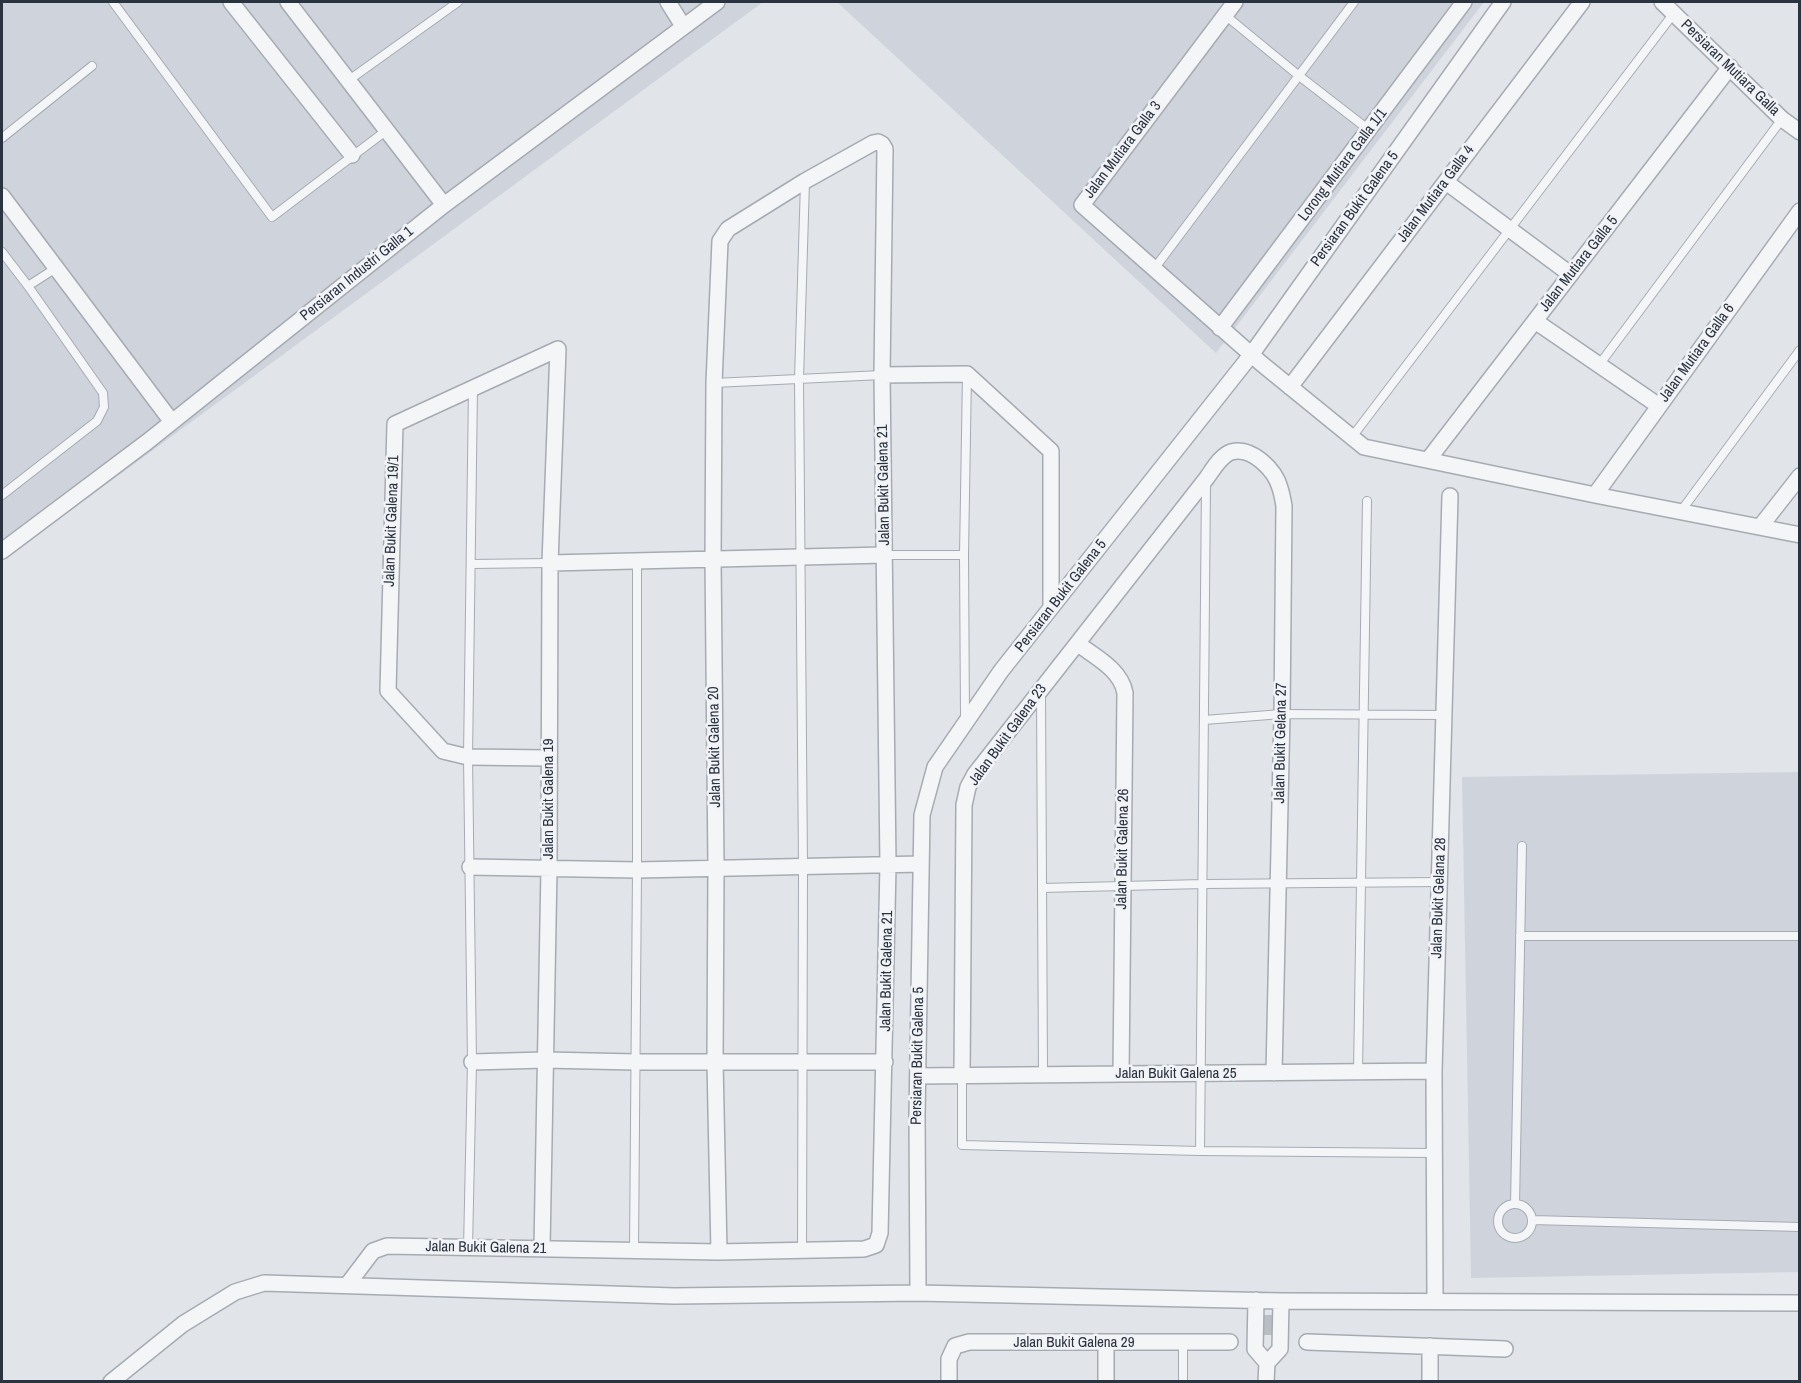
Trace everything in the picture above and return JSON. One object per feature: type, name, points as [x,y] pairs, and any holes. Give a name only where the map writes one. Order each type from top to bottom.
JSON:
[{"type":"street","points":[[231,2],[352,155]]},
{"type":"street","points":[[288,2],[444,205]]},
{"type":"street","points":[[668,2],[683,26]]},
{"type":"street","name":"Persiaran Industri Galla 1","points":[[2,551],[172,422],[444,205],[717,2]]},
{"type":"street","name":"Jalan Mutiara Galla 3","points":[[1235,2],[1082,206],[1251,355],[1364,447],[1800,535]]},
{"type":"street","name":"Lorong Mutiara Galla 1/1","points":[[1220,328],[1464,2]]},
{"type":"street","name":"Persiaran Bukit Galena 5","points":[[918,1293],[918,1076],[922,815],[935,767],[1001,671],[1251,355],[1503,2]]},
{"type":"street","name":"Jalan Mutiara Galla 4","points":[[1290,387],[1582,2]]},
{"type":"street","name":"Persiaran Mutiara Galla","points":[[1662,2],[1782,119],[1800,132]]},
{"type":"street","name":"Jalan Mutiara Galla 5","points":[[1428,460],[1730,68]]},
{"type":"street","name":"Jalan Bukit Galena 21","points":[[348,1284],[373,1251],[387,1246],[719,1252],[864,1249],[876,1245],[880,1233],[888,865],[882,375],[885,149],[879,142],[873,143],[805,181]]},
{"type":"street","name":"Jalan Bukit Galena 20","points":[[719,1252],[715,1062],[713,559],[714,383],[720,241],[728,229],[805,181]]},
{"type":"street","points":[[1446,182],[1570,274]]},
{"type":"street","points":[[2,196],[172,422]]},
{"type":"street","name":"Jalan Mutiara Galla 6","points":[[1595,495],[1800,211]]},
{"type":"street","points":[[1535,321],[1659,406]]},
{"type":"street","name":"Jalan Bukit Galena 19/1","points":[[468,757],[443,751],[388,691],[395,424],[558,349]]},
{"type":"street","name":"Jalan Bukit Galena 19","points":[[542,1248],[549,868],[550,562],[558,349]]},
{"type":"street","points":[[882,375],[967,374],[1051,451],[1051,607]]},
{"type":"street","name":"Jalan Bukit Gelana 27","points":[[1224,456],[1232,452],[1242,452],[1256,457],[1270,468],[1280,486],[1284,506],[1274,1073]]},
{"type":"street","name":"Jalan Bukit Galena 23","points":[[962,1075],[964,805],[968,787],[975,774],[1224,456]]},
{"type":"street","points":[[1760,527],[1800,476]]},
{"type":"street","name":"Jalan Bukit Gelana 28","points":[[1436,1301],[1434,1071],[1450,496]]},
{"type":"street","points":[[550,562],[885,555]]},
{"type":"street","name":"Jalan Bukit Galena 26","points":[[1078,644],[1112,670],[1124,686],[1121,1074]]},
{"type":"street","points":[[468,757],[548,758]]},
{"type":"street","points":[[470,867],[638,870],[921,864]]},
{"type":"street","points":[[471,1062],[545,1060],[885,1062]]},
{"type":"street","name":"Jalan Bukit Galena 25","points":[[918,1076],[1434,1071]]},
{"type":"street","points":[[111,1382],[183,1324],[235,1292],[264,1283],[674,1296],[918,1293],[1281,1301],[1800,1303]]},
{"type":"street","points":[[1256,1300],[1255,1349],[1267,1363]]},
{"type":"street","points":[[1266,1382],[1267,1363],[1280,1349],[1281,1301]]},
{"type":"street","name":"Jalan Bukit Galena 29","points":[[949,1382],[949,1359],[955,1346],[969,1342],[1230,1342]]},
{"type":"street","points":[[1307,1342],[1505,1348]]},
{"type":"street","points":[[1106,1343],[1106,1382]]},
{"type":"street","points":[[1430,1346],[1430,1382]]},
{"type":"lane","points":[[113,2],[272,217],[387,130]]},
{"type":"lane","points":[[349,80],[458,2]]},
{"type":"lane","points":[[1155,269],[1354,2]]},
{"type":"lane","points":[[1352,437],[1674,13]]},
{"type":"lane","points":[[1225,15],[1370,130]]},
{"type":"lane","points":[[2,138],[92,66]]},
{"type":"lane","points":[[1599,365],[1782,119]]},
{"type":"lane","points":[[802,1251],[803,867],[800,379],[805,181]]},
{"type":"lane","points":[[2,252],[103,393],[104,407],[96,421],[2,495]]},
{"type":"lane","points":[[28,286],[56,268]]},
{"type":"lane","points":[[1681,512],[1800,350]]},
{"type":"lane","points":[[966,723],[964,555],[967,374]]},
{"type":"lane","points":[[714,383],[882,375]]},
{"type":"lane","points":[[468,1248],[471,1062],[468,757],[473,388]]},
{"type":"lane","points":[[1200,1151],[1206,479]]},
{"type":"lane","points":[[1359,1072],[1367,501]]},
{"type":"lane","points":[[885,555],[964,555]]},
{"type":"lane","points":[[634,1251],[638,870],[637,561]]},
{"type":"lane","points":[[471,564],[550,562]]},
{"type":"lane","points":[[1041,689],[1043,1075]]},
{"type":"lane","points":[[1204,720],[1282,714],[1444,715]]},
{"type":"lane","points":[[1515,1204],[1522,846]]},
{"type":"lane","points":[[1042,888],[1440,882]]},
{"type":"lane","points":[[1520,936],[1800,936]]},
{"type":"lane","points":[[962,1075],[962,1145],[1200,1151],[1434,1153]]},
{"type":"lane","points":[[1515,1204],[1527,1209],[1532,1221],[1528,1233],[1515,1238],[1503,1233],[1498,1221],[1500,1214],[1509,1205],[1515,1204]]},
{"type":"lane","points":[[1532,1221],[1800,1227]]},
{"type":"lane","points":[[1183,1343],[1183,1382]]},
{"type":"shaded area","points":[[2,2],[763,2],[2,561]]},
{"type":"shaded area","points":[[837,2],[1484,2],[1216,353]]},
{"type":"shaded area","points":[[1799,772],[1799,1272],[1471,1278],[1462,777]]},
{"type":"building","points":[[1263,1315],[1275,1315],[1275,1335],[1263,1335]]}]
